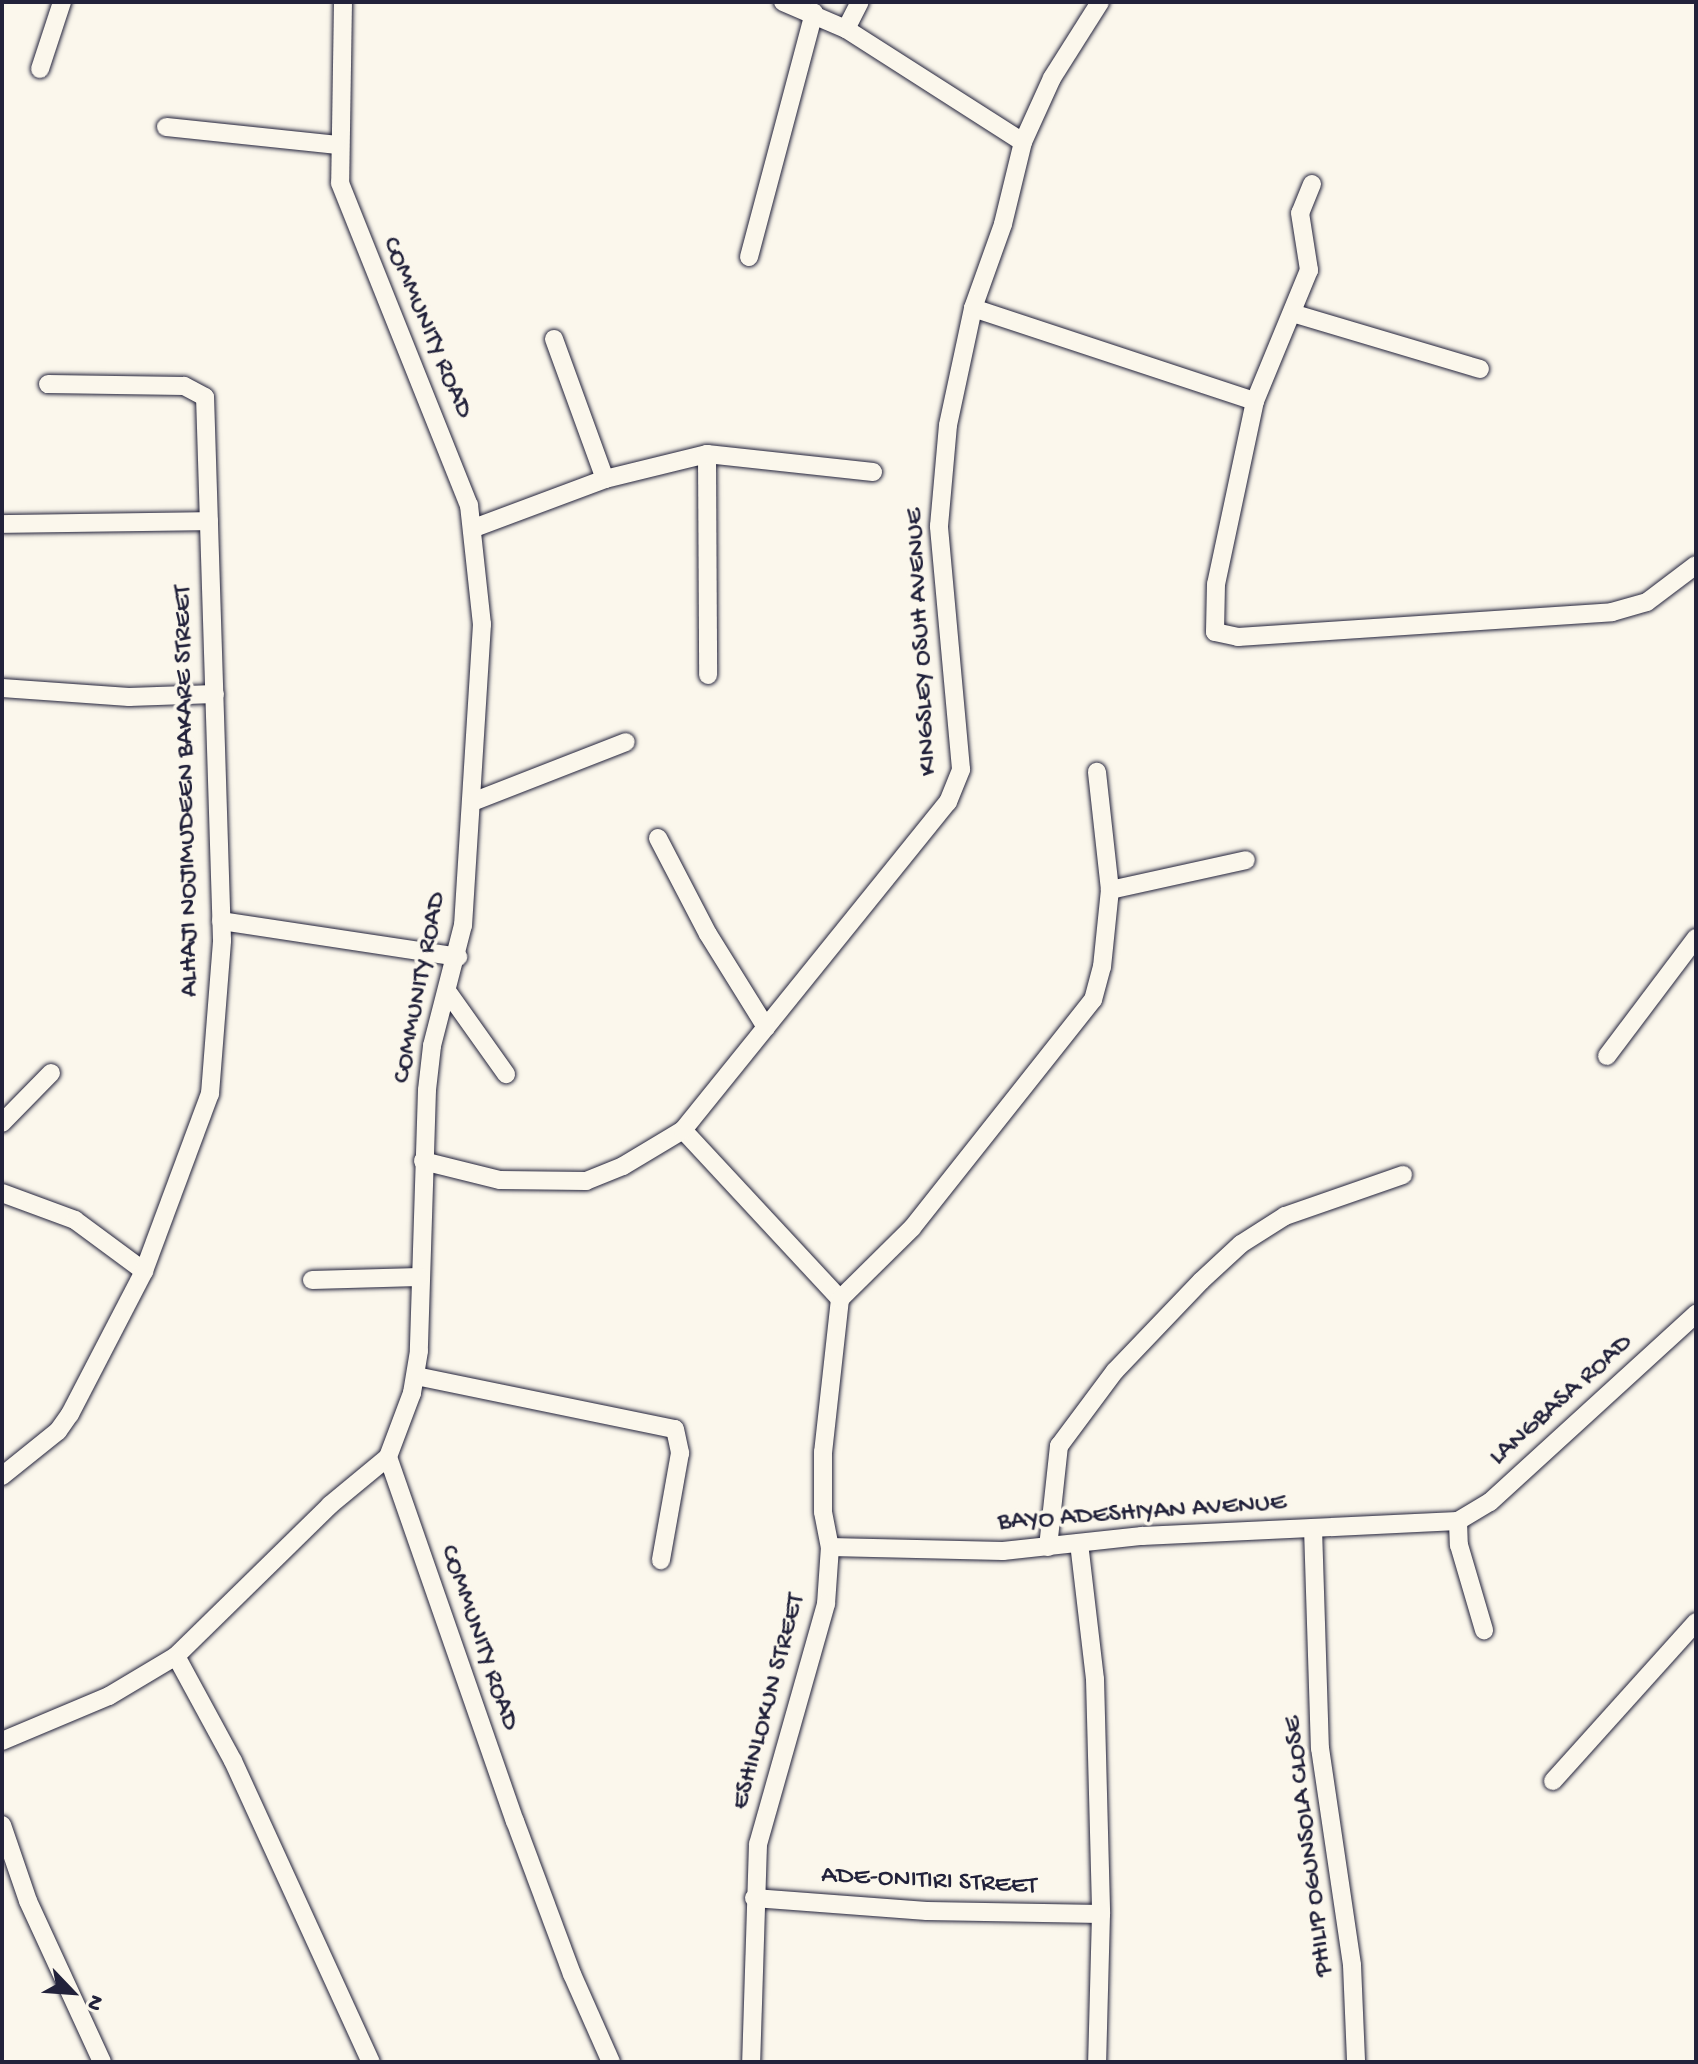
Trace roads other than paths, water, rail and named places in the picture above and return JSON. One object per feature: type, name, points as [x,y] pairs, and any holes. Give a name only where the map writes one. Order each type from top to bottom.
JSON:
[{"type":"street","points":[[40,69],[62,2]]},
{"type":"street","name":"COMMUNITY ROAD","points":[[343,2],[336,145],[346,206],[450,449],[474,528],[482,668],[458,957],[432,1046],[423,1161],[416,1376],[388,1457],[536,1877],[611,2062]]},
{"type":"street","points":[[783,2],[814,12],[846,29],[1023,142]]},
{"type":"street","points":[[846,29],[860,2]]},
{"type":"street","name":"KINGSLEY OSUH AVENUE","points":[[423,1161],[500,1180],[538,1185],[586,1181],[683,1130],[935,820],[957,786],[959,736],[939,526],[948,425],[973,308],[1003,224],[1023,142],[1052,78],[1100,2]]},
{"type":"street","points":[[749,257],[814,12]]},
{"type":"street","points":[[166,127],[336,145]]},
{"type":"street","points":[[1312,184],[1300,213],[1309,270],[1255,401],[1216,584],[1212,614],[1219,636],[1612,612],[1647,602],[1694,571]]},
{"type":"street","points":[[973,308],[1255,401]]},
{"type":"street","points":[[1292,313],[1480,369]]},
{"type":"street","points":[[554,339],[605,479]]},
{"type":"street","name":"ALHAJI NOJIMUDEEN BAKARE STREET","points":[[2,1476],[58,1431],[70,1414],[144,1271],[215,1074],[221,921],[206,402],[200,390],[48,384]]},
{"type":"street","points":[[474,528],[605,479],[707,454],[873,472]]},
{"type":"street","points":[[707,454],[708,675]]},
{"type":"street","points":[[2,524],[209,521]]},
{"type":"street","points":[[2,688],[129,697],[215,694]]},
{"type":"street","points":[[472,802],[626,742]]},
{"type":"street","points":[[683,1130],[840,1299],[912,1228],[1082,1017],[1098,988],[1110,890],[1097,772]]},
{"type":"street","points":[[658,838],[708,934],[766,1027]]},
{"type":"street","points":[[1110,890],[1246,860]]},
{"type":"street","points":[[221,921],[458,957]]},
{"type":"street","points":[[1607,1056],[1696,938]]},
{"type":"street","points":[[447,991],[506,1074]]},
{"type":"street","points":[[2,1123],[51,1073]]},
{"type":"street","points":[[1048,1547],[1059,1446],[1115,1371],[1241,1244],[1285,1216],[1403,1175]]},
{"type":"street","points":[[2,1193],[75,1220],[144,1271]]},
{"type":"street","points":[[312,1280],[419,1277]]},
{"type":"street","name":"ESHINLOKUN STREET","points":[[751,2062],[758,1844],[826,1604],[830,1547],[823,1512],[823,1452],[840,1299]]},
{"type":"street","name":"LANGBASA ROAD","points":[[1458,1521],[1490,1502],[1696,1314]]},
{"type":"street","points":[[416,1376],[675,1429],[680,1453],[661,1560]]},
{"type":"street","points":[[2,1741],[109,1696],[176,1656],[321,1513],[388,1457]]},
{"type":"street","points":[[1458,1521],[1459,1545],[1484,1630]]},
{"type":"street","name":"BAYO ADESHIYAN AVENUE","points":[[830,1547],[1048,1547],[1458,1521]]},
{"type":"street","name":"PHILIP OGUNSOLA CLOSE","points":[[1313,1528],[1320,1748],[1352,1965],[1356,2062]]},
{"type":"street","points":[[1079,1543],[1095,1679],[1101,1914],[1097,2062]]},
{"type":"street","points":[[1553,1781],[1696,1622]]},
{"type":"street","points":[[176,1656],[233,1761],[371,2062]]},
{"type":"street","points":[[2,1825],[28,1901],[102,2062]]},
{"type":"street","name":"ADE-ONITIRI STREET","points":[[754,1898],[927,1911],[1101,1914]]}]
